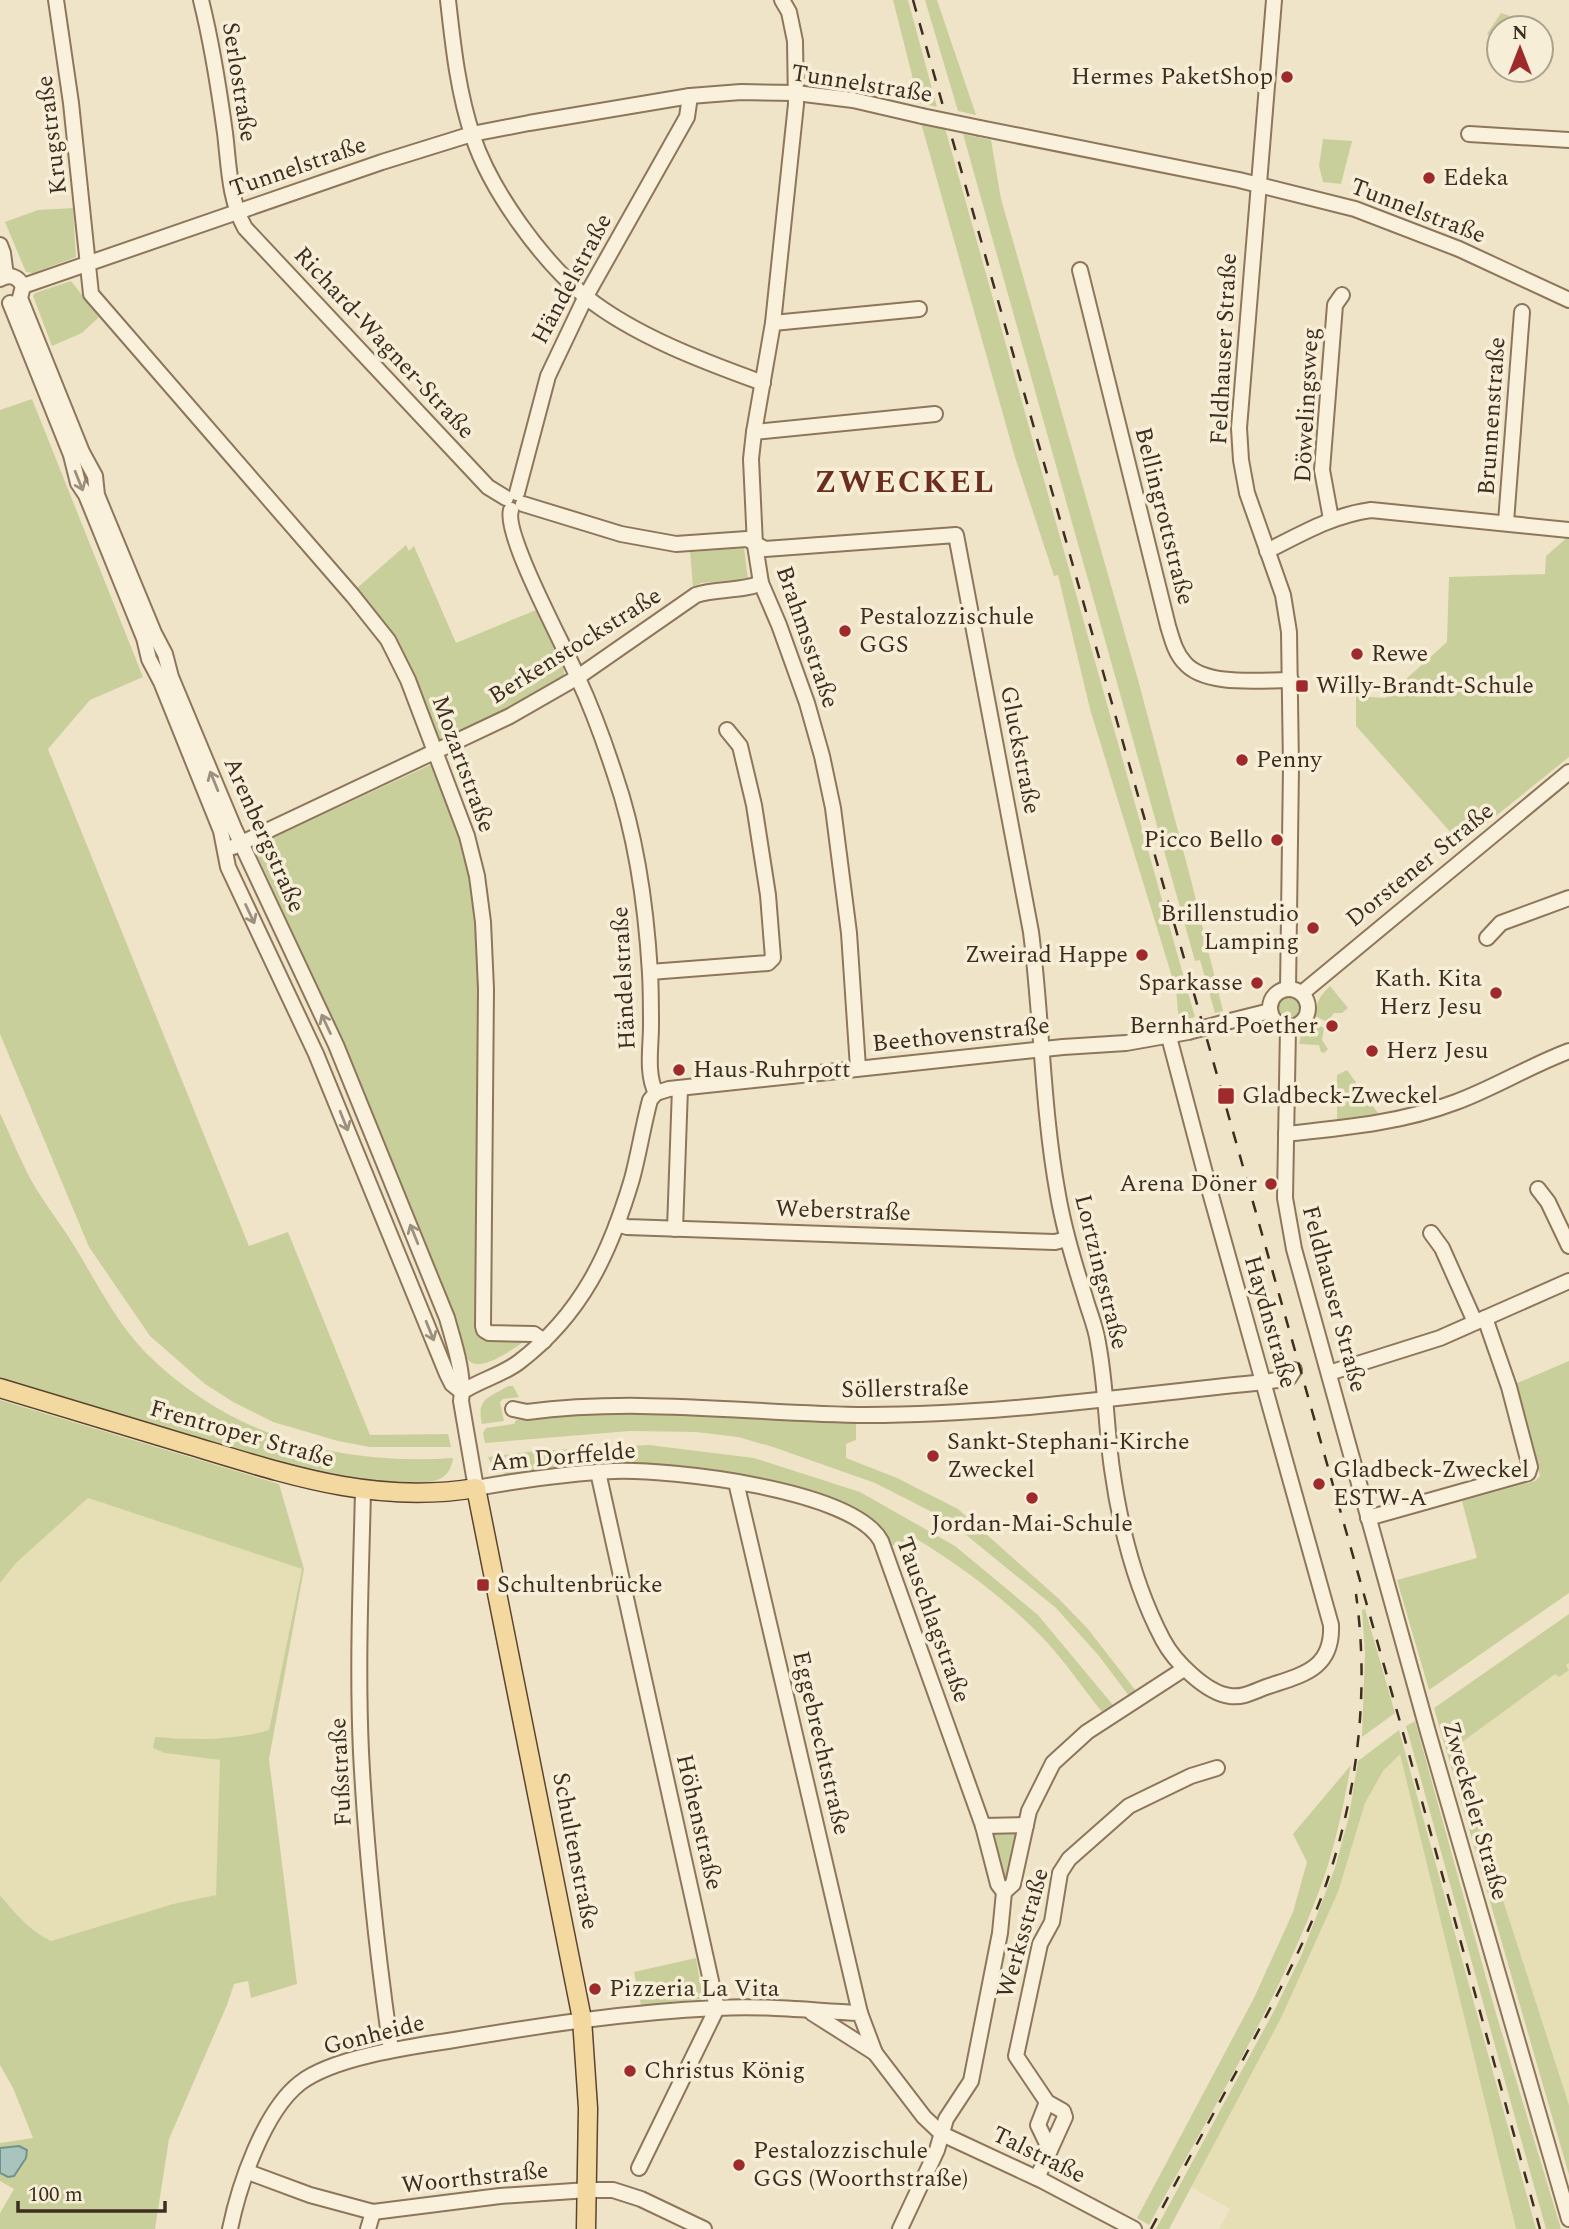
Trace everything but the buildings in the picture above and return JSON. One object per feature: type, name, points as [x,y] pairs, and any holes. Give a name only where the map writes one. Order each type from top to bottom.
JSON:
[{"type":"main road","name":"Frentroper Straße","points":[[0,1388],[363,1498],[430,1493],[475,1479]]},
{"type":"main road","name":"Schultenstraße","points":[[475,1479],[582,2019],[588,2108],[586,2229]]},
{"type":"street","name":"Krugstraße","points":[[56,0],[82,191],[87,265]]},
{"type":"street","name":"Serlostraße","points":[[201,0],[209,32],[237,212]]},
{"type":"street","points":[[448,0],[455,60],[472,134],[488,173],[517,220],[553,263],[586,296],[662,342],[763,383]]},
{"type":"street","name":"Brahmsstraße","points":[[782,0],[789,12],[796,41],[796,93],[773,323],[751,459],[755,545],[761,583],[807,703],[833,808],[849,933],[858,1068]]},
{"type":"street","name":"Feldhauser Straße","points":[[1274,0],[1239,428],[1245,485],[1283,595],[1289,632],[1295,991]]},
{"type":"street","name":"Tunnelstraße","points":[[13,297],[87,265],[382,162],[472,134],[690,96],[741,92],[796,93],[853,100],[1258,184],[1355,209],[1386,220],[1510,271],[1569,300]]},
{"type":"street","name":"Händelstraße","points":[[656,1093],[650,1080],[650,972],[640,875],[632,831],[601,733],[520,552],[509,515],[548,376],[586,296],[687,117],[690,96]]},
{"type":"street","points":[[1469,134],[1569,140]]},
{"type":"street","name":"Richard-Wagner-Straße","points":[[237,212],[245,228],[488,487],[514,501],[621,534],[676,544],[747,539],[755,545]]},
{"type":"street","points":[[0,245],[3,253],[3,277],[13,276],[19,280],[13,297]]},
{"type":"street","name":"Mozartstraße","points":[[87,265],[91,295],[352,596],[388,640],[408,680],[467,836],[477,876],[483,922],[486,1014],[483,1326],[489,1333],[534,1334],[544,1341]]},
{"type":"street","name":"Bellingrottstraße","points":[[1080,270],[1168,626],[1177,652],[1188,667],[1213,678],[1291,680]]},
{"type":"street","name":"Döwelingsweg","points":[[1331,519],[1322,470],[1335,305],[1342,295]]},
{"type":"street","name":"Arenbergstraße","points":[[13,297],[95,476],[97,495],[241,844],[336,1045],[447,1318],[475,1479]]},
{"type":"street","name":"Arenbergstraße","points":[[13,297],[71,455],[78,483],[86,495],[144,638],[149,659],[161,682],[221,831],[228,867],[326,1078],[447,1374],[452,1384],[462,1392]]},
{"type":"street","points":[[773,323],[919,309]]},
{"type":"street","name":"Brunnenstraße","points":[[1506,522],[1522,312]]},
{"type":"street","points":[[754,432],[935,414]]},
{"type":"street","name":"Brunnenstraße","points":[[1267,551],[1331,519],[1351,512],[1371,510],[1569,530]]},
{"type":"street","name":"Gluckstraße","points":[[755,545],[765,549],[956,535],[1031,932],[1042,1050]]},
{"type":"street","name":"Berkenstockstraße","points":[[225,851],[510,716],[578,677],[696,595],[708,591],[753,587],[761,583]]},
{"type":"street","points":[[650,972],[768,963],[773,958],[768,895],[754,805],[740,746],[727,730]]},
{"type":"street","name":"Dorstener Straße","points":[[1295,991],[1569,773]]},
{"type":"street","points":[[1487,938],[1502,923],[1569,898]]},
{"type":"street","points":[[1295,991],[1308,1004],[1307,1014],[1300,1024],[1288,1027],[1275,1022],[1270,1011],[1275,995],[1295,991]]},
{"type":"street","name":"Beethovenstraße","points":[[656,1093],[858,1068],[1169,1037],[1270,1011]]},
{"type":"street","name":"Feldhauser Straße","points":[[1288,1027],[1285,1198],[1288,1220],[1341,1415]]},
{"type":"street","name":"Haydnstraße","points":[[1169,1037],[1330,1618]]},
{"type":"street","name":"Lortzingstraße","points":[[1042,1050],[1051,1150],[1067,1240],[1098,1341],[1112,1470],[1126,1539],[1145,1600],[1164,1643],[1184,1669],[1206,1685],[1229,1696],[1241,1696],[1307,1673],[1317,1666],[1328,1651],[1330,1618]]},
{"type":"street","points":[[1286,1134],[1378,1123],[1417,1115],[1468,1098],[1518,1072],[1569,1051]]},
{"type":"street","points":[[675,1229],[680,1088]]},
{"type":"street","points":[[462,1392],[518,1363],[571,1313],[588,1290],[617,1224],[632,1180],[650,1100],[656,1093]]},
{"type":"street","points":[[1538,1189],[1548,1202],[1569,1246]]},
{"type":"street","name":"Weberstraße","points":[[617,1224],[626,1227],[675,1229],[1055,1242],[1067,1240]]},
{"type":"street","points":[[1368,1518],[1528,1473],[1530,1467],[1520,1427],[1480,1320],[1442,1248],[1431,1233]]},
{"type":"street","points":[[1329,1373],[1440,1338],[1569,1281]]},
{"type":"street","name":"Söllerstraße","points":[[513,1409],[527,1412],[626,1404],[865,1415],[907,1414],[1023,1406],[1264,1382],[1289,1378],[1294,1370]]},
{"type":"street","name":"Zweckeler Straße","points":[[1341,1415],[1368,1518],[1569,2219]]},
{"type":"street","name":"Am Dorffelde","points":[[475,1479],[640,1471],[688,1474],[736,1482]]},
{"type":"street","name":"Höhenstraße","points":[[597,1472],[717,2008]]},
{"type":"street","name":"Tauschlagstraße","points":[[736,1482],[822,1503],[860,1519],[877,1534],[900,1591],[983,1826],[998,1885],[1004,1892]]},
{"type":"street","name":"Eggebrechtstraße","points":[[736,1482],[860,2013]]},
{"type":"street","name":"Fußstraße","points":[[363,1498],[359,1647],[361,1754],[380,1971],[391,2050]]},
{"type":"street","name":"Tauschlagstraße","points":[[901,2229],[929,2169],[946,2119],[971,2081],[996,1958],[1004,1892],[1013,1884],[1026,1825],[1040,1785],[1054,1763],[1070,1746],[1184,1669]]},
{"type":"street","name":"Werksstraße","points":[[1037,2178],[1065,2117],[1063,2111],[1047,2102],[1016,2056],[1040,1944],[1052,1923],[1060,1873],[1069,1859],[1129,1806],[1191,1776],[1217,1768]]},
{"type":"street","points":[[983,1826],[1026,1825]]},
{"type":"street","points":[[639,2168],[717,2008]]},
{"type":"street","points":[[582,2019],[717,2008],[860,2013]]},
{"type":"street","name":"Talstraße","points":[[810,2011],[875,2053]]},
{"type":"street","name":"Talstraße","points":[[860,2013],[875,2053],[923,2116],[942,2134],[1037,2178],[1134,2229]]},
{"type":"street","name":"Gonheide","points":[[230,2229],[233,2211],[249,2168],[273,2114],[300,2083],[317,2072],[391,2050],[582,2019]]},
{"type":"street","points":[[1047,2102],[1038,2125],[1050,2150]]},
{"type":"street","name":"Woorthstraße","points":[[249,2168],[310,2195],[373,2212],[499,2196],[613,2190],[641,2199],[705,2229]]},
{"type":"street","points":[[368,2229],[373,2212]]},
{"type":"shaded area","points":[[88,1498],[302,1568],[269,1730],[231,1738],[155,1738],[165,1753],[220,1760],[217,1895],[173,1904],[51,1941],[34,1933],[24,1924],[0,1895],[0,1583],[16,1563]]},
{"type":"shaded area","points":[[1569,1669],[1569,2105],[1454,1748],[1555,1674]]},
{"type":"shaded area","points":[[1400,1753],[1516,2229],[1219,2229],[1230,2209],[1191,2187],[1281,2018],[1337,1892],[1365,1803],[1383,1771]]},
{"type":"green space","points":[[893,0],[908,0],[937,107],[919,103]]},
{"type":"green space","points":[[925,0],[937,0],[976,115],[958,111]]},
{"type":"green space","points":[[921,123],[945,128],[1195,1017],[1179,1022],[1176,990],[1090,709],[1058,575],[1054,576],[1015,457]]},
{"type":"green space","points":[[963,134],[991,140],[1001,199],[1140,687],[1223,1011],[1215,1013],[1200,960],[1195,961]]},
{"type":"green space","points":[[1323,139],[1352,141],[1341,184],[1323,182],[1319,166]]},
{"type":"green space","points":[[73,208],[76,257],[33,273],[26,272],[5,222],[38,210]]},
{"type":"green space","points":[[71,281],[99,317],[82,333],[52,346],[33,296]]},
{"type":"green space","points":[[32,399],[143,677],[90,700],[48,749],[249,1246],[288,1232],[370,1435],[448,1434],[451,1447],[370,1447],[338,1441],[273,1422],[205,1384],[150,1336],[89,1247],[0,1034],[0,410]]},
{"type":"green space","points":[[1569,536],[1569,757],[1461,844],[1356,726],[1356,696],[1385,698],[1447,642],[1449,577],[1545,574],[1546,556]]},
{"type":"green space","points":[[406,545],[409,551],[414,546],[456,643],[536,610],[564,668],[564,676],[507,708],[440,740],[416,679],[393,635],[356,589]]},
{"type":"green space","points":[[744,548],[748,579],[701,583],[693,587],[690,552]]},
{"type":"green space","points":[[432,764],[471,877],[476,925],[480,988],[479,1327],[473,1330],[528,1339],[496,1359],[478,1364],[471,1363],[464,1353],[458,1325],[340,1036],[253,847]]},
{"type":"green space","points":[[1330,986],[1348,1008],[1342,1013],[1334,1013],[1327,1022],[1315,1016],[1319,1000]]},
{"type":"green space","points":[[1288,997],[1296,1000],[1299,1008],[1296,1016],[1288,1019],[1280,1016],[1277,1008],[1280,1000]]},
{"type":"green space","points":[[1313,1022],[1324,1028],[1322,1040],[1328,1049],[1324,1053],[1319,1045],[1299,1044],[1301,1035]]},
{"type":"green space","points":[[1347,1070],[1380,1116],[1337,1122],[1337,1075]]},
{"type":"green space","points":[[0,1113],[31,1180],[116,1315],[146,1353],[179,1382],[213,1406],[249,1425],[288,1440],[368,1457],[453,1458],[447,1473],[430,1482],[412,1484],[320,1472],[0,1378]]},
{"type":"green space","points":[[1569,1361],[1569,1593],[1429,1690],[1397,1580],[1477,1558],[1462,1501],[1535,1481],[1540,1476],[1515,1384]]},
{"type":"green space","points":[[513,1386],[519,1397],[503,1399],[500,1402],[504,1421],[482,1424],[483,1404],[490,1396]]},
{"type":"green space","points":[[0,1400],[279,1484],[304,1569],[269,1759],[297,1984],[251,1998],[248,1981],[234,1984],[169,2139],[155,2229],[0,2229],[0,2213],[14,2189],[0,2181],[0,2173],[8,2177],[19,2146],[0,2148],[0,2143],[33,2138],[13,2088],[0,2065],[0,1895],[29,1927],[51,1941],[173,1904],[216,1895],[220,1760],[165,1753],[153,1748],[155,1737],[212,1739],[269,1730],[302,1569],[88,1498],[16,1563],[0,1583]]},
{"type":"green space","points":[[584,1411],[712,1413],[856,1422],[856,1440],[846,1444],[846,1458],[897,1478],[958,1509],[1059,1599],[1088,1629],[1136,1691],[1129,1696],[1099,1656],[1056,1608],[960,1530],[932,1512],[875,1483],[738,1437],[696,1432],[630,1431],[485,1443],[483,1433],[486,1428],[514,1424],[516,1420]]},
{"type":"green space","points":[[649,1445],[754,1458],[860,1492],[955,1546],[1038,1615],[1113,1705],[1102,1712],[1042,1637],[1013,1609],[965,1571],[915,1538],[891,1546],[869,1519],[838,1504],[595,1467],[507,1475],[493,1468],[488,1457],[535,1451]]},
{"type":"green space","points":[[1365,1609],[1395,1713],[1362,1737],[1365,1653],[1362,1610]]},
{"type":"green space","points":[[1569,1614],[1569,1663],[1566,1665],[1569,1670],[1559,1677],[1555,1674],[1454,1748],[1569,2105],[1569,2175],[1434,1708]]},
{"type":"green space","points":[[1415,1721],[1495,2010],[1561,2229],[1546,2229],[1406,1726]]},
{"type":"green space","points":[[1399,1730],[1536,2229],[1516,2229],[1400,1754],[1383,1771],[1365,1803],[1338,1892],[1281,2018],[1169,2229],[1156,2229],[1301,1956],[1335,1868],[1349,1816],[1358,1761]]},
{"type":"green space","points":[[1351,1765],[1329,1862],[1301,1937],[1261,2021],[1149,2225],[1137,2218],[1254,1998],[1293,1912],[1307,1862],[1293,1834]]},
{"type":"green space","points":[[993,1830],[1018,1831],[1009,1880],[1004,1883],[990,1833]]},
{"type":"green space","points":[[696,1958],[703,1999],[641,2005],[634,1972]]},
{"type":"water","points":[[19,2146],[27,2150],[26,2158],[14,2176],[8,2177],[0,2173],[0,2148]]},
{"type":"railway","points":[[913,0],[1402,1729],[1540,2229]]},
{"type":"railway","points":[[1151,2229],[1287,1976],[1315,1914],[1335,1857],[1358,1746],[1362,1670],[1356,1594]]},
{"type":"place","name":"Hermes PaketShop","points":[[1287,77]]},
{"type":"place","name":"Edeka","points":[[1429,178]]},
{"type":"place","name":"Pestalozzischule GGS","points":[[845,631]]},
{"type":"place","name":"Rewe","points":[[1357,654]]},
{"type":"place","name":"Willy-Brandt-Schule","points":[[1302,686]]},
{"type":"place","name":"Penny","points":[[1242,760]]},
{"type":"place","name":"Picco Bello","points":[[1277,840]]},
{"type":"place","name":"Brillenstudio Lamping","points":[[1313,928]]},
{"type":"place","name":"Zweirad Happe","points":[[1142,955]]},
{"type":"place","name":"Sparkasse","points":[[1257,983]]},
{"type":"place","name":"Kath. Kita Herz Jesu","points":[[1496,993]]},
{"type":"place","name":"Bernhard Poether","points":[[1332,1026]]},
{"type":"place","name":"Herz Jesu","points":[[1372,1051]]},
{"type":"place","name":"Haus Ruhrpott","points":[[679,1070]]},
{"type":"place","name":"Gladbeck-Zweckel","points":[[1226,1096]]},
{"type":"place","name":"Arena Döner","points":[[1271,1184]]},
{"type":"place","name":"Sankt-Stephani-Kirche Zweckel","points":[[933,1456]]},
{"type":"place","name":"Gladbeck-Zweckel ESTW-A","points":[[1319,1484]]},
{"type":"place","name":"Jordan-Mai-Schule","points":[[1032,1498]]},
{"type":"place","name":"Schultenbrücke","points":[[483,1585]]},
{"type":"place","name":"Pizzeria La Vita","points":[[595,1989]]},
{"type":"place","name":"Christus König","points":[[630,2071]]},
{"type":"place","name":"Pestalozzischule GGS (Woorthstraße)","points":[[739,2165]]},
{"type":"district","name":"ZWECKEL","points":[[905,482]]}]
